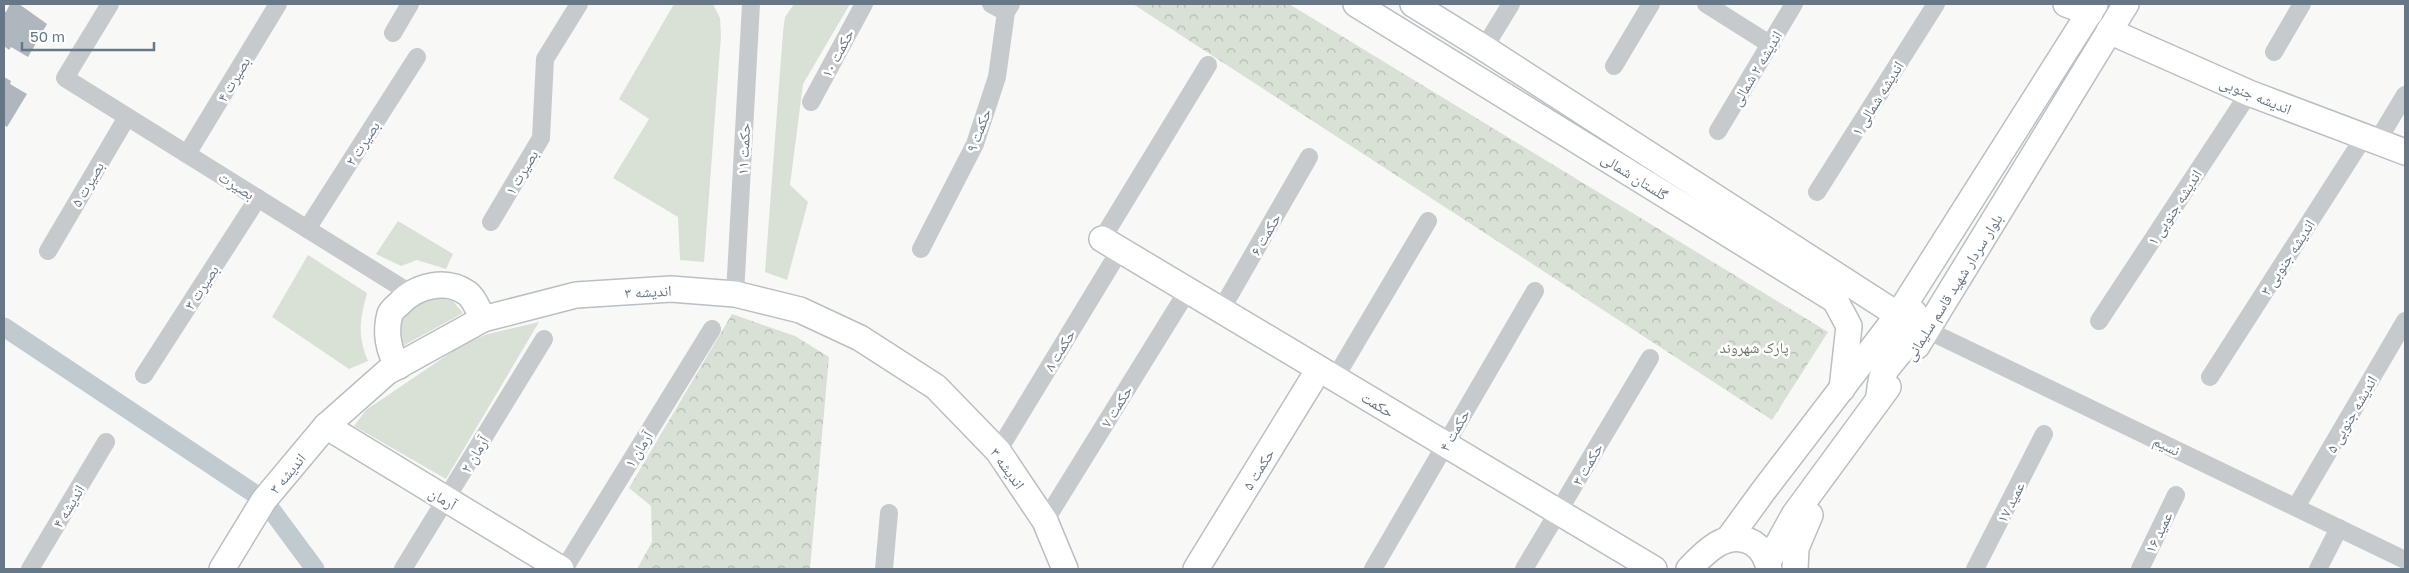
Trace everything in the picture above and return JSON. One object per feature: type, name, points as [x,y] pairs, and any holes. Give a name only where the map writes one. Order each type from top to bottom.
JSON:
[{"type":"main road","name":"گلستان شمالی","points":[[1356,4],[1835,300],[1849,326],[1842,389]]},
{"type":"main road","name":"گلستان شمالی","points":[[1413,4],[1898,315]]},
{"type":"main road","points":[[2066,4],[2092,8]]},
{"type":"main road","name":"بلوار سردار شهید قاسم سلیمانی","points":[[1768,566],[1794,515],[1929,331],[2126,4]]},
{"type":"main road","name":"بلوار سردار شهید قاسم سلیمانی","points":[[1730,538],[1764,490],[1898,315],[2092,8]]},
{"type":"main road","name":"اندیشه جنوبی","points":[[2109,31],[2249,93],[2405,152]]},
{"type":"main road","name":"حکمت","points":[[1111,245],[1654,569]]},
{"type":"main road","points":[[399,366],[392,358],[388,339],[390,313],[410,293],[425,287],[450,285],[468,294],[483,319]]},
{"type":"main road","name":"اندیشه ۳","points":[[222,569],[264,500],[326,426],[387,372],[483,319],[576,295],[671,289],[735,294],[800,310],[860,338],[936,387],[998,451],[1046,521],[1065,569]]},
{"type":"main road","points":[[1878,400],[1883,376],[1915,331],[1919,321],[1917,314],[1911,310],[1898,315]]},
{"type":"main road","name":"حکمت ۵","points":[[1196,569],[1327,374]]},
{"type":"main road","name":"آرمان","points":[[326,426],[563,569]]},
{"type":"main road","points":[[1795,569],[1796,548],[1832,465]]},
{"type":"main road","points":[[1764,490],[1762,500],[1765,509],[1773,517],[1794,515]]},
{"type":"main road","points":[[1689,569],[1716,544],[1730,538],[1746,539],[1760,548],[1768,566]]},
{"type":"street","name":"بصیرت","points":[[110,4],[64,78],[410,293]]},
{"type":"street","name":"بصیرت ۴","points":[[187,154],[278,4]]},
{"type":"street","points":[[393,33],[410,4]]},
{"type":"street","name":"بصیرت ۱","points":[[491,222],[541,138],[545,59],[578,4]]},
{"type":"street","name":"حکمت ۱۱","points":[[735,294],[752,4]]},
{"type":"street","name":"حکمت ۱۰","points":[[811,102],[864,4]]},
{"type":"street","points":[[1484,48],[1511,4]]},
{"type":"street","points":[[1614,66],[1652,4]]},
{"type":"street","points":[[1706,4],[1771,45]]},
{"type":"street","name":"اندیشه ۲ شمالی","points":[[1718,131],[1794,4]]},
{"type":"street","name":"اندیشه شمالی ۱","points":[[1817,192],[1936,4]]},
{"type":"street","points":[[2274,52],[2302,4]]},
{"type":"street","name":"حکمت ۹","points":[[921,249],[975,144],[997,77],[1003,7]]},
{"type":"street","name":"بصیرت ۲","points":[[307,229],[418,57]]},
{"type":"street","name":"حکمت ۸","points":[[998,451],[1208,65]]},
{"type":"street","name":"اندیشه جنوبی ۱","points":[[2098,321],[2249,93]]},
{"type":"street","name":"اندیشه جنوبی ۳","points":[[2210,377],[2371,139],[2405,95]]},
{"type":"street","name":"بصیرت ۵","points":[[48,251],[127,117]]},
{"type":"street","name":"حکمت ۶","points":[[1221,310],[1309,157]]},
{"type":"street","name":"بصیرت ۳","points":[[144,375],[258,198]]},
{"type":"street","name":"حکمت ۵","points":[[1327,374],[1428,221]]},
{"type":"street","name":"حکمت ۷","points":[[1046,521],[1188,290]]},
{"type":"street","name":"حکمت ۴","points":[[1373,569],[1535,291]]},
{"type":"street","name":"اندیشه جنوبی ۵","points":[[2296,507],[2405,321]]},
{"type":"street","name":"آرمان ۱","points":[[563,569],[712,329]]},
{"type":"street","name":"نسیم","points":[[1929,331],[2405,560]]},
{"type":"street","name":"آرمان ۲","points":[[403,569],[544,339]]},
{"type":"street","name":"حکمت ۳","points":[[1524,569],[1650,358]]},
{"type":"street","name":"عمید ۱۷","points":[[1975,569],[2044,434]]},
{"type":"street","name":"اندیشه ۴","points":[[30,569],[106,442]]},
{"type":"street","name":"عمید ۱۶","points":[[2140,569],[2176,495]]},
{"type":"street","points":[[884,569],[889,513]]},
{"type":"street","points":[[2318,569],[2338,528]]},
{"type":"green space","points":[[674,4],[713,4],[720,18],[721,36],[704,262],[680,260],[678,217],[613,178],[649,119],[619,99]]},
{"type":"green space","points":[[794,4],[850,4],[803,84],[790,185],[808,202],[787,280],[765,272],[783,32],[785,17]]},
{"type":"green space","name":"پارک شهروند","points":[[1133,4],[1289,4],[1828,332],[1772,420]]},
{"type":"green space","points":[[398,221],[453,254],[446,269],[417,260],[401,266],[376,254]]},
{"type":"green space","points":[[308,255],[367,293],[361,335],[368,361],[349,369],[272,317]]},
{"type":"green space","points":[[435,297],[453,301],[463,313],[401,347],[399,327],[405,313],[417,304]]},
{"type":"green space","points":[[732,314],[795,336],[829,357],[810,569],[637,569],[652,542],[651,506],[629,488]]},
{"type":"green space","points":[[539,322],[446,479],[354,426],[366,410],[465,343],[488,334]]},
{"type":"building","points":[[10,4],[19,4],[47,24],[28,57],[11,47],[9,50],[4,46],[4,11],[6,12]]},
{"type":"building","points":[[4,77],[11,81],[10,84],[27,94],[7,127],[4,125]]},
{"type":"waterway","points":[[4,327],[264,500],[315,569]]}]
